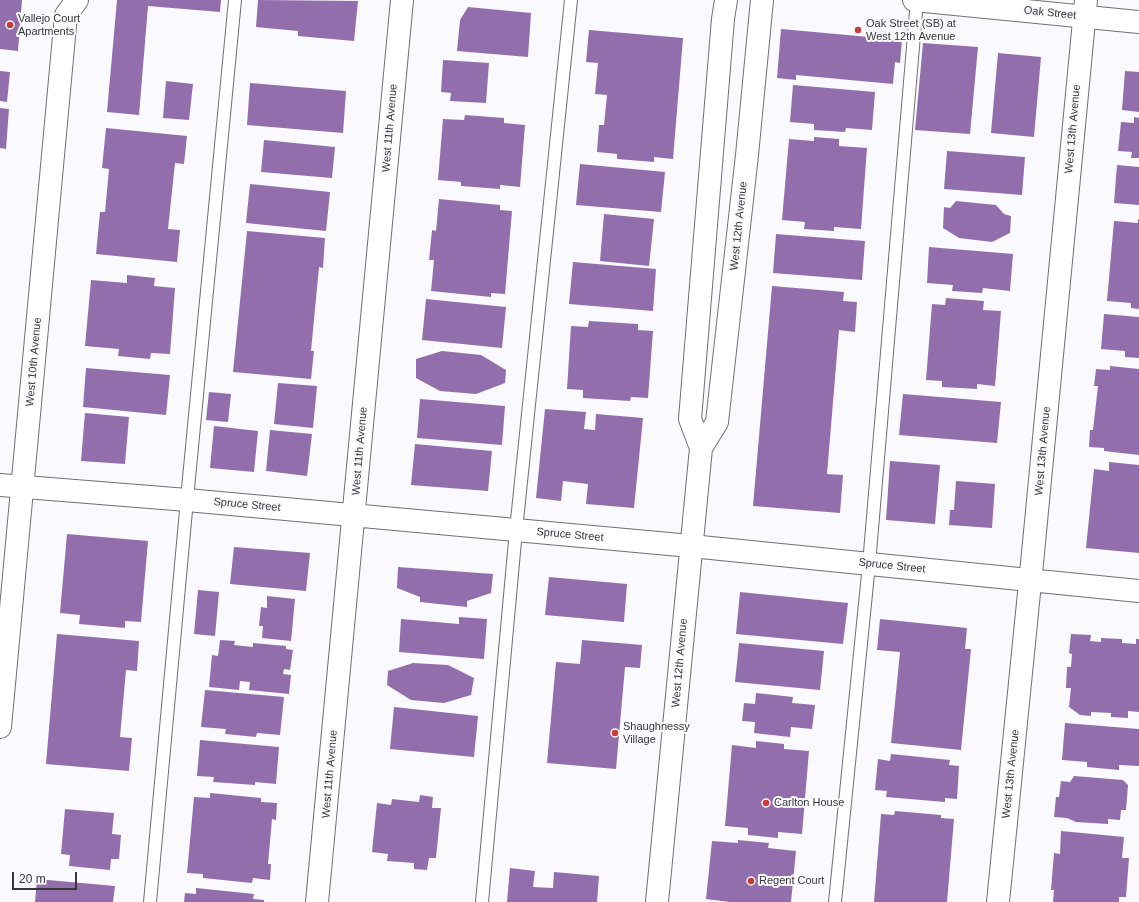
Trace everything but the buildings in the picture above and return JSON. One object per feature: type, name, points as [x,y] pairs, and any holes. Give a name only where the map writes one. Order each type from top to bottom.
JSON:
[{"type":"street","name":"West 10th Avenue","points":[[0,728],[66,15],[77,0]]},
{"type":"street","name":"West 11th Avenue","points":[[318,902],[402,0]]},
{"type":"street","name":"West 12th Avenue","points":[[701,448],[690,419],[723,19],[726,0]]},
{"type":"street","name":"West 12th Avenue","points":[[657,902],[701,448],[717,422],[747,155],[762,0]]},
{"type":"street","name":"Oak Street","points":[[916,0],[1085,8],[1139,22]]},
{"type":"street","name":"West 13th Avenue","points":[[998,902],[1085,8]]},
{"type":"street","name":"Spruce Street","points":[[0,485],[187,500],[691,546],[1139,591]]},
{"type":"lane","points":[[150,902],[235,0]]},
{"type":"lane","points":[[482,902],[516,530],[571,0]]},
{"type":"lane","points":[[836,902],[869,564],[916,0]]},
{"type":"place","name":"Vallejo Court Apartments","points":[[10,25]]},
{"type":"place","name":"Oak Street (SB) at West 12th Avenue","points":[[858,30]]},
{"type":"place","name":"Shaughnessy Village","points":[[615,733]]},
{"type":"place","name":"Carlton House","points":[[766,803]]},
{"type":"place","name":"Regent Court","points":[[751,881]]}]
